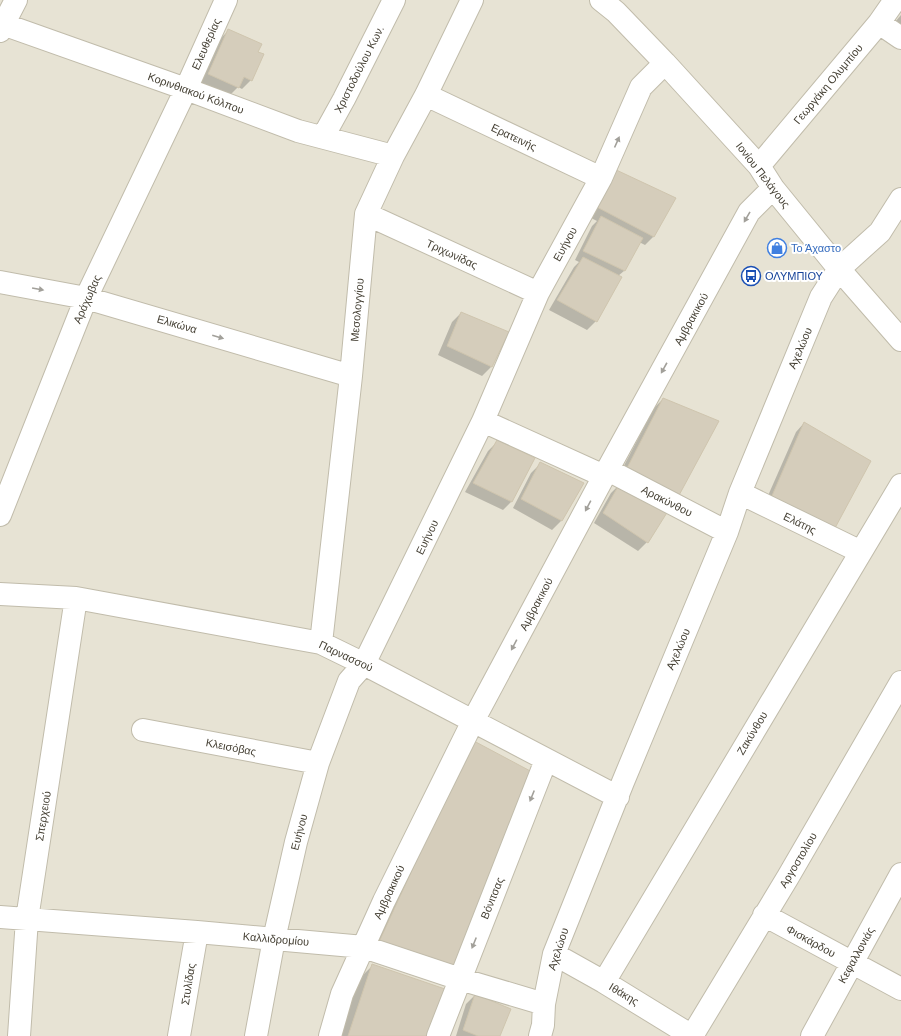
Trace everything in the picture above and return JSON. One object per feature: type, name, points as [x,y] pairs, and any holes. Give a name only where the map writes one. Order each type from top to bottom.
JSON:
[{"type":"street","points":[[1,26],[16,0]]},
{"type":"street","name":"Ελευθερίας","points":[[186,89],[226,0]]},
{"type":"street","name":"Χριστοδούλου Κων.","points":[[323,137],[394,0]]},
{"type":"street","name":"Μεσολογγίου","points":[[321,643],[352,376],[366,214],[393,156],[426,95],[472,0]]},
{"type":"street","name":"Ιονίου Πελάγους","points":[[601,0],[616,12],[665,63],[759,166],[773,188],[901,340]]},
{"type":"street","name":"Γεωργάκη Ολυμπίου","points":[[759,166],[879,23],[895,0]]},
{"type":"street","points":[[879,23],[901,38]]},
{"type":"street","name":"Κορινθιακού Κόλπου","points":[[1,26],[186,89],[298,131],[393,156]]},
{"type":"street","name":"Ευήνου","points":[[256,1036],[274,939],[296,842],[318,763],[349,681],[364,664],[483,422],[538,293],[601,178],[641,87],[665,63]]},
{"type":"street","name":"Αράχωβας","points":[[0,515],[86,298],[186,89]]},
{"type":"street","name":"Ερατεινής","points":[[426,95],[601,178]]},
{"type":"street","name":"Αμβρακικού","points":[[330,1036],[342,994],[384,901],[473,721],[606,473],[749,212],[773,188]]},
{"type":"street","name":"Αχελώου","points":[[540,1036],[543,1025],[544,1004],[554,954],[727,532],[740,493],[821,297],[839,268],[880,232],[901,199]]},
{"type":"street","name":"Τριχωνίδας","points":[[366,214],[538,293]]},
{"type":"street","name":"Ελικώνα","points":[[0,282],[86,298],[352,376]]},
{"type":"street","name":"Αρακύνθου","points":[[483,422],[606,473],[727,532]]},
{"type":"street","name":"Ζακύνθου","points":[[604,982],[901,485]]},
{"type":"street","name":"Ελάτης","points":[[740,493],[861,552]]},
{"type":"street","name":"Παρνασσού","points":[[0,594],[76,598],[321,643],[618,797]]},
{"type":"street","name":"Σπερχειού","points":[[19,1036],[27,919],[76,598]]},
{"type":"street","name":"Αργοστολίου","points":[[692,1036],[788,877],[901,682]]},
{"type":"street","name":"Κλεισόβας","points":[[143,730],[318,763]]},
{"type":"street","name":"Βόνιτσας","points":[[438,1036],[546,760]]},
{"type":"street","name":"Κεφαλλονιάς","points":[[812,1036],[901,874]]},
{"type":"street","name":"Φισκάρδου","points":[[764,915],[901,989]]},
{"type":"street","name":"Καλλιδρομίου","points":[[0,918],[197,932],[364,947],[460,979],[544,1004]]},
{"type":"street","name":"Στυλίδας","points":[[180,1036],[197,932]]},
{"type":"street","name":"Ιθάκης","points":[[554,954],[604,982],[692,1036]]},
{"type":"shaded area","points":[[0,0],[901,0],[901,1036],[0,1036]]},
{"type":"building","points":[[228,29],[262,44],[258,52],[264,54],[252,81],[244,77],[239,88],[208,74]]},
{"type":"building","points":[[612,168],[676,198],[654,237],[593,205]]},
{"type":"building","points":[[601,216],[643,238],[625,271],[583,251]]},
{"type":"building","points":[[583,257],[622,277],[597,322],[557,300]]},
{"type":"building","points":[[461,312],[509,332],[492,367],[447,346]]},
{"type":"building","points":[[663,398],[719,421],[677,499],[626,470]]},
{"type":"building","points":[[804,422],[871,461],[835,528],[771,498]]},
{"type":"building","points":[[497,440],[535,458],[512,502],[473,483]]},
{"type":"building","points":[[540,462],[584,483],[562,521],[521,499]]},
{"type":"building","points":[[620,483],[668,511],[648,543],[603,513]]},
{"type":"building","points":[[472,740],[534,773],[455,968],[379,942]]},
{"type":"building","points":[[372,964],[445,989],[428,1036],[348,1036]]},
{"type":"building","points":[[475,994],[511,1009],[500,1036],[478,1036],[463,1030]]},
{"type":"place","name":"Το Άχαστο","points":[[777,248]]},
{"type":"place","name":"ΟΛΥΜΠΙΟΥ","points":[[751,276]]}]
